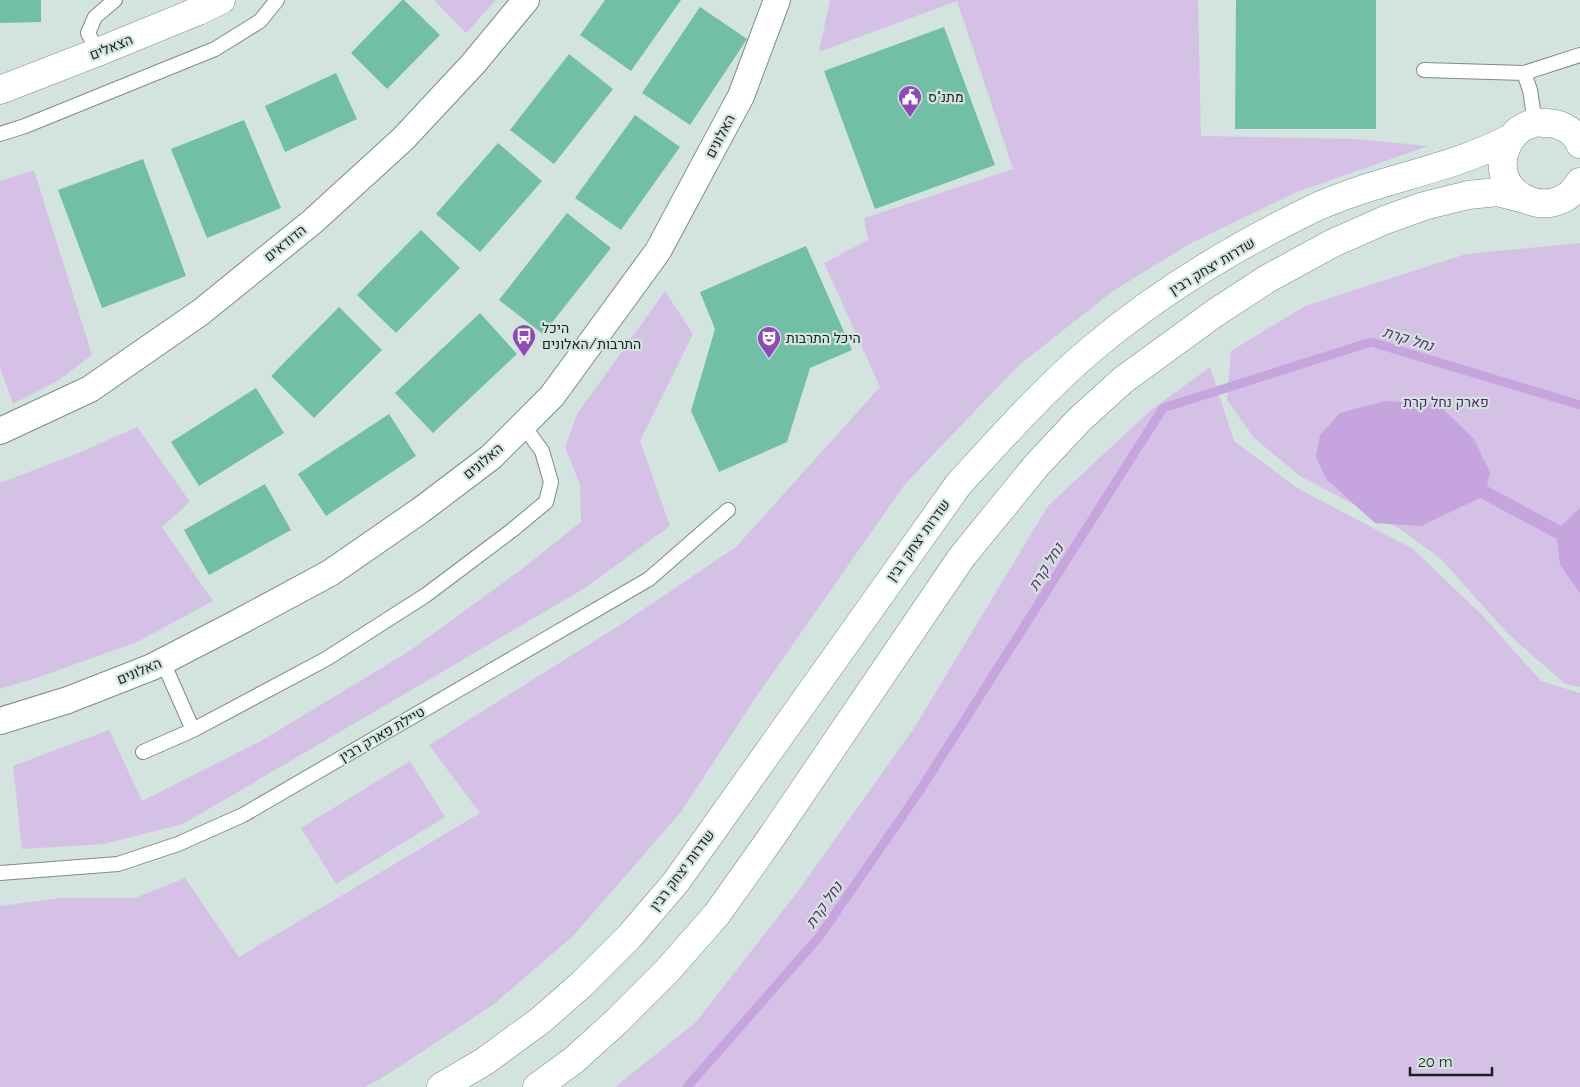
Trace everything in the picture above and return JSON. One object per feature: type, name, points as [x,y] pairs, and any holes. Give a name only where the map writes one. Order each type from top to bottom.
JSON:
[{"type":"main road","name":"הצאלים","points":[[0,90],[98,52],[221,0]]},
{"type":"main road","points":[[1534,123],[1554,123],[1576,134]]},
{"type":"main road","name":"שדרות יצחק רבין","points":[[441,1087],[485,1061],[541,1020],[582,984],[629,936],[676,882],[958,485],[1048,390],[1092,349],[1137,314],[1186,280],[1245,245],[1313,209],[1368,187],[1488,150],[1511,138],[1521,128],[1534,123]]},
{"type":"main road","points":[[1511,138],[1504,151],[1503,164],[1506,178],[1513,190],[1524,199]]},
{"type":"main road","points":[[537,1087],[574,1060],[617,1021],[667,971],[717,914],[779,827],[961,558],[1036,466],[1079,420],[1124,380],[1216,313],[1267,279],[1333,242],[1385,220],[1424,206],[1468,195],[1497,192],[1547,204],[1561,200],[1578,188]]},
{"type":"street","name":"הדודאים","points":[[0,431],[90,389],[201,312],[312,222],[403,139],[473,64],[526,0]]},
{"type":"street","name":"האלונים","points":[[0,721],[68,700],[152,667],[330,573],[421,510],[491,457],[552,396],[658,251],[741,96],[777,0]]},
{"type":"lane","points":[[98,52],[88,33],[96,17],[115,0]]},
{"type":"lane","points":[[0,134],[26,126],[215,49],[260,21],[277,0]]},
{"type":"lane","points":[[1424,70],[1524,73],[1580,55]]},
{"type":"lane","points":[[1524,73],[1530,90],[1534,123]]},
{"type":"lane","points":[[144,752],[193,730],[326,659],[426,595],[511,532],[546,502],[551,482],[542,451],[523,425]]},
{"type":"lane","name":"טיילת פארק רבין","points":[[0,873],[118,864],[178,844],[243,815],[648,580],[728,510]]},
{"type":"lane","points":[[163,662],[193,730]]},
{"type":"green space","points":[[434,0],[496,0],[466,33]]},
{"type":"green space","points":[[830,0],[1198,0],[1201,136],[1357,139],[1428,146],[1297,192],[1191,243],[1113,291],[1018,366],[905,484],[756,697],[681,812],[573,936],[494,1004],[379,1080],[364,1087],[0,1087],[0,906],[61,898],[135,898],[185,878],[239,957],[480,813],[429,745],[623,623],[736,547],[880,387],[824,263],[868,240],[864,218],[1013,169],[957,1],[819,52]]},
{"type":"green space","points":[[34,170],[92,355],[59,380],[13,404],[0,367],[0,181]]},
{"type":"green space","name":"פארק נחל קרת","points":[[1580,243],[1580,687],[1565,684],[1507,633],[1441,559],[1400,529],[1300,476],[1254,438],[1227,400],[1231,351],[1305,306],[1466,254]]},
{"type":"green space","points":[[665,291],[693,334],[640,441],[670,526],[585,588],[183,824],[104,844],[22,849],[13,766],[109,730],[142,801],[261,741],[408,652],[522,569],[581,522],[580,485],[565,447],[577,414]]},
{"type":"green space","points":[[1210,367],[1234,441],[1297,488],[1413,549],[1484,617],[1541,681],[1580,693],[1580,1087],[615,1087],[696,1022],[799,890],[916,725],[1048,506],[1151,410]]},
{"type":"green space","points":[[137,427],[190,502],[162,527],[213,601],[137,642],[0,689],[0,483],[81,452]]},
{"type":"green space","points":[[410,761],[445,817],[336,884],[301,828]]},
{"type":"shaded area","points":[[1385,401],[1439,405],[1474,439],[1490,472],[1487,486],[1561,526],[1580,508],[1580,593],[1560,565],[1557,539],[1480,498],[1421,526],[1375,523],[1326,479],[1316,457],[1320,435],[1340,413]]},
{"type":"building","points":[[0,0],[41,0],[41,22],[0,23]]},
{"type":"building","points":[[402,0],[440,35],[387,89],[351,53]]},
{"type":"building","points":[[605,0],[681,0],[631,71],[580,35]]},
{"type":"building","points":[[1236,0],[1376,0],[1376,129],[1235,129]]},
{"type":"building","points":[[700,7],[747,39],[690,125],[642,93]]},
{"type":"building","name":"מתנ\"ס","points":[[944,27],[995,165],[875,209],[824,71]]},
{"type":"building","points":[[569,54],[613,89],[554,164],[510,130]]},
{"type":"building","points":[[336,73],[357,119],[285,152],[265,106]]},
{"type":"building","points":[[635,115],[680,147],[621,230],[575,198]]},
{"type":"building","points":[[244,120],[281,208],[207,238],[171,149]]},
{"type":"building","points":[[498,143],[542,181],[480,252],[436,214]]},
{"type":"building","points":[[143,159],[186,276],[102,308],[58,190]]},
{"type":"building","points":[[567,213],[611,248],[543,334],[499,300]]},
{"type":"building","points":[[421,230],[460,268],[396,333],[357,295]]},
{"type":"building","name":"היכל התרבות","points":[[806,246],[852,350],[810,368],[787,442],[719,472],[691,411],[715,329],[700,292]]},
{"type":"building","points":[[339,307],[382,350],[314,418],[271,376]]},
{"type":"building","points":[[480,313],[517,354],[433,433],[395,393]]},
{"type":"building","points":[[256,388],[284,433],[199,486],[171,442]]},
{"type":"building","points":[[389,414],[416,456],[326,516],[298,474]]},
{"type":"building","points":[[265,484],[291,530],[209,575],[184,530]]},
{"type":"waterway","name":"נחל קרת","points":[[687,1087],[819,937],[919,792],[1163,408],[1371,342],[1580,405]]},
{"type":"place","name":"מתנ\"ס","points":[[910,118]]},
{"type":"place","name":"היכל התרבות/האלונים","points":[[524,357]]},
{"type":"place","name":"היכל התרבות","points":[[769,359]]}]
